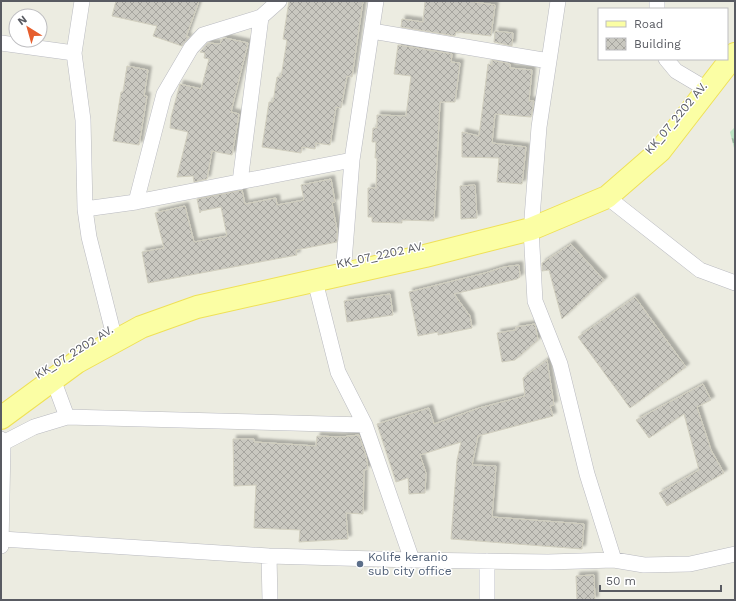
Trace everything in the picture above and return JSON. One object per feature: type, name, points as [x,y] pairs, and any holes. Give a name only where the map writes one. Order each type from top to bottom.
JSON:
[{"type":"main road","points":[[728,54],[735,44]]},
{"type":"main road","points":[[1,418],[77,362],[141,327],[197,308],[418,258],[532,224],[607,197],[660,151],[735,54]]},
{"type":"main road","name":"KK_07_2202 AV.","points":[[1,401],[68,354],[137,314],[198,293],[424,245],[532,224],[583,198],[630,170],[661,140],[723,60]]},
{"type":"street","points":[[82,1],[74,53],[83,120],[85,209],[90,237],[112,328]]},
{"type":"street","points":[[136,202],[164,94],[191,48],[203,35],[261,17],[279,1]]},
{"type":"street","points":[[344,262],[352,160],[376,1]]},
{"type":"street","points":[[558,1],[539,127],[532,224],[535,301],[560,364],[587,474],[614,560]]},
{"type":"street","points":[[240,182],[261,17]]},
{"type":"street","points":[[372,32],[549,61]]},
{"type":"street","points":[[1,43],[74,53]]},
{"type":"street","points":[[667,60],[676,71],[703,87]]},
{"type":"street","points":[[85,209],[136,202],[352,160]]},
{"type":"street","points":[[607,197],[700,270],[735,283]]},
{"type":"street","points":[[315,281],[338,372],[365,425],[412,560]]},
{"type":"street","points":[[52,379],[67,417]]},
{"type":"street","points":[[365,425],[67,417],[34,426],[2,441],[2,542],[269,556],[487,561],[614,560],[644,565],[690,564],[735,554]]},
{"type":"street","points":[[269,556],[270,600]]},
{"type":"street","points":[[487,561],[487,600]]},
{"type":"green space","points":[[735,127],[735,152],[730,132]]},
{"type":"building","points":[[116,1],[199,1],[186,37],[189,37],[182,46],[153,36],[157,26],[112,16]]},
{"type":"building","points":[[289,1],[363,1],[352,77],[347,76],[341,108],[336,107],[330,145],[316,143],[315,149],[302,147],[301,153],[262,147],[269,102],[273,102],[277,77],[281,77],[287,40],[283,39]]},
{"type":"building","points":[[425,1],[467,1],[495,5],[491,36],[456,32],[455,36],[401,27],[402,19],[423,22]]},
{"type":"building","points":[[495,31],[513,33],[512,46],[494,42]]},
{"type":"building","points":[[225,38],[248,43],[231,112],[239,114],[232,155],[212,151],[207,179],[194,182],[193,176],[177,177],[188,132],[170,128],[171,117],[180,84],[201,89],[209,59],[204,58],[205,53],[200,52],[208,43],[220,44],[222,39]]},
{"type":"building","points":[[398,45],[452,54],[451,62],[460,63],[455,102],[440,102],[434,221],[402,220],[402,223],[372,222],[372,217],[368,217],[368,188],[376,188],[376,142],[372,142],[373,128],[377,128],[377,115],[406,116],[411,76],[394,74]]},
{"type":"building","points":[[492,60],[510,64],[510,68],[532,70],[529,101],[534,101],[531,117],[495,114],[492,143],[526,147],[522,184],[497,182],[499,158],[462,157],[462,132],[479,136],[488,64],[492,65]]},
{"type":"building","points":[[127,66],[148,70],[144,96],[147,96],[139,145],[113,141]]},
{"type":"building","points":[[331,179],[335,202],[332,203],[337,230],[337,242],[296,250],[297,255],[148,283],[142,252],[164,248],[155,213],[185,206],[194,242],[227,236],[221,207],[201,211],[200,213],[197,199],[242,190],[245,204],[276,198],[277,205],[304,200],[301,185]]},
{"type":"building","points":[[475,185],[477,218],[461,219],[460,186]]},
{"type":"building","points":[[571,244],[604,280],[562,319],[549,270],[542,271],[542,263]]},
{"type":"building","points":[[519,265],[520,277],[517,279],[454,294],[470,316],[472,328],[438,335],[438,332],[418,336],[409,292],[504,267]]},
{"type":"building","points":[[390,294],[393,315],[347,322],[344,301]]},
{"type":"building","points":[[635,297],[686,367],[630,408],[578,337]]},
{"type":"building","points":[[535,324],[538,340],[515,360],[502,362],[497,333],[516,330],[516,327]]},
{"type":"building","points":[[547,360],[554,405],[550,406],[553,416],[478,436],[472,465],[496,466],[492,517],[584,524],[582,549],[451,539],[457,460],[461,442],[420,455],[426,473],[425,493],[409,494],[408,478],[396,482],[377,424],[429,408],[434,424],[479,408],[525,396],[523,378]]},
{"type":"building","points":[[703,384],[711,400],[697,407],[711,450],[724,473],[667,506],[659,493],[699,470],[684,414],[649,438],[636,420]]},
{"type":"building","points":[[359,435],[366,456],[368,469],[364,470],[363,514],[346,513],[348,539],[299,542],[300,530],[254,528],[256,485],[234,486],[233,439],[254,439],[254,442],[316,446],[317,436],[341,437]]},
{"type":"building","points":[[594,575],[595,600],[577,600],[576,576]]},
{"type":"place","name":"Kolife keranio sub city office","points":[[360,564]]}]
